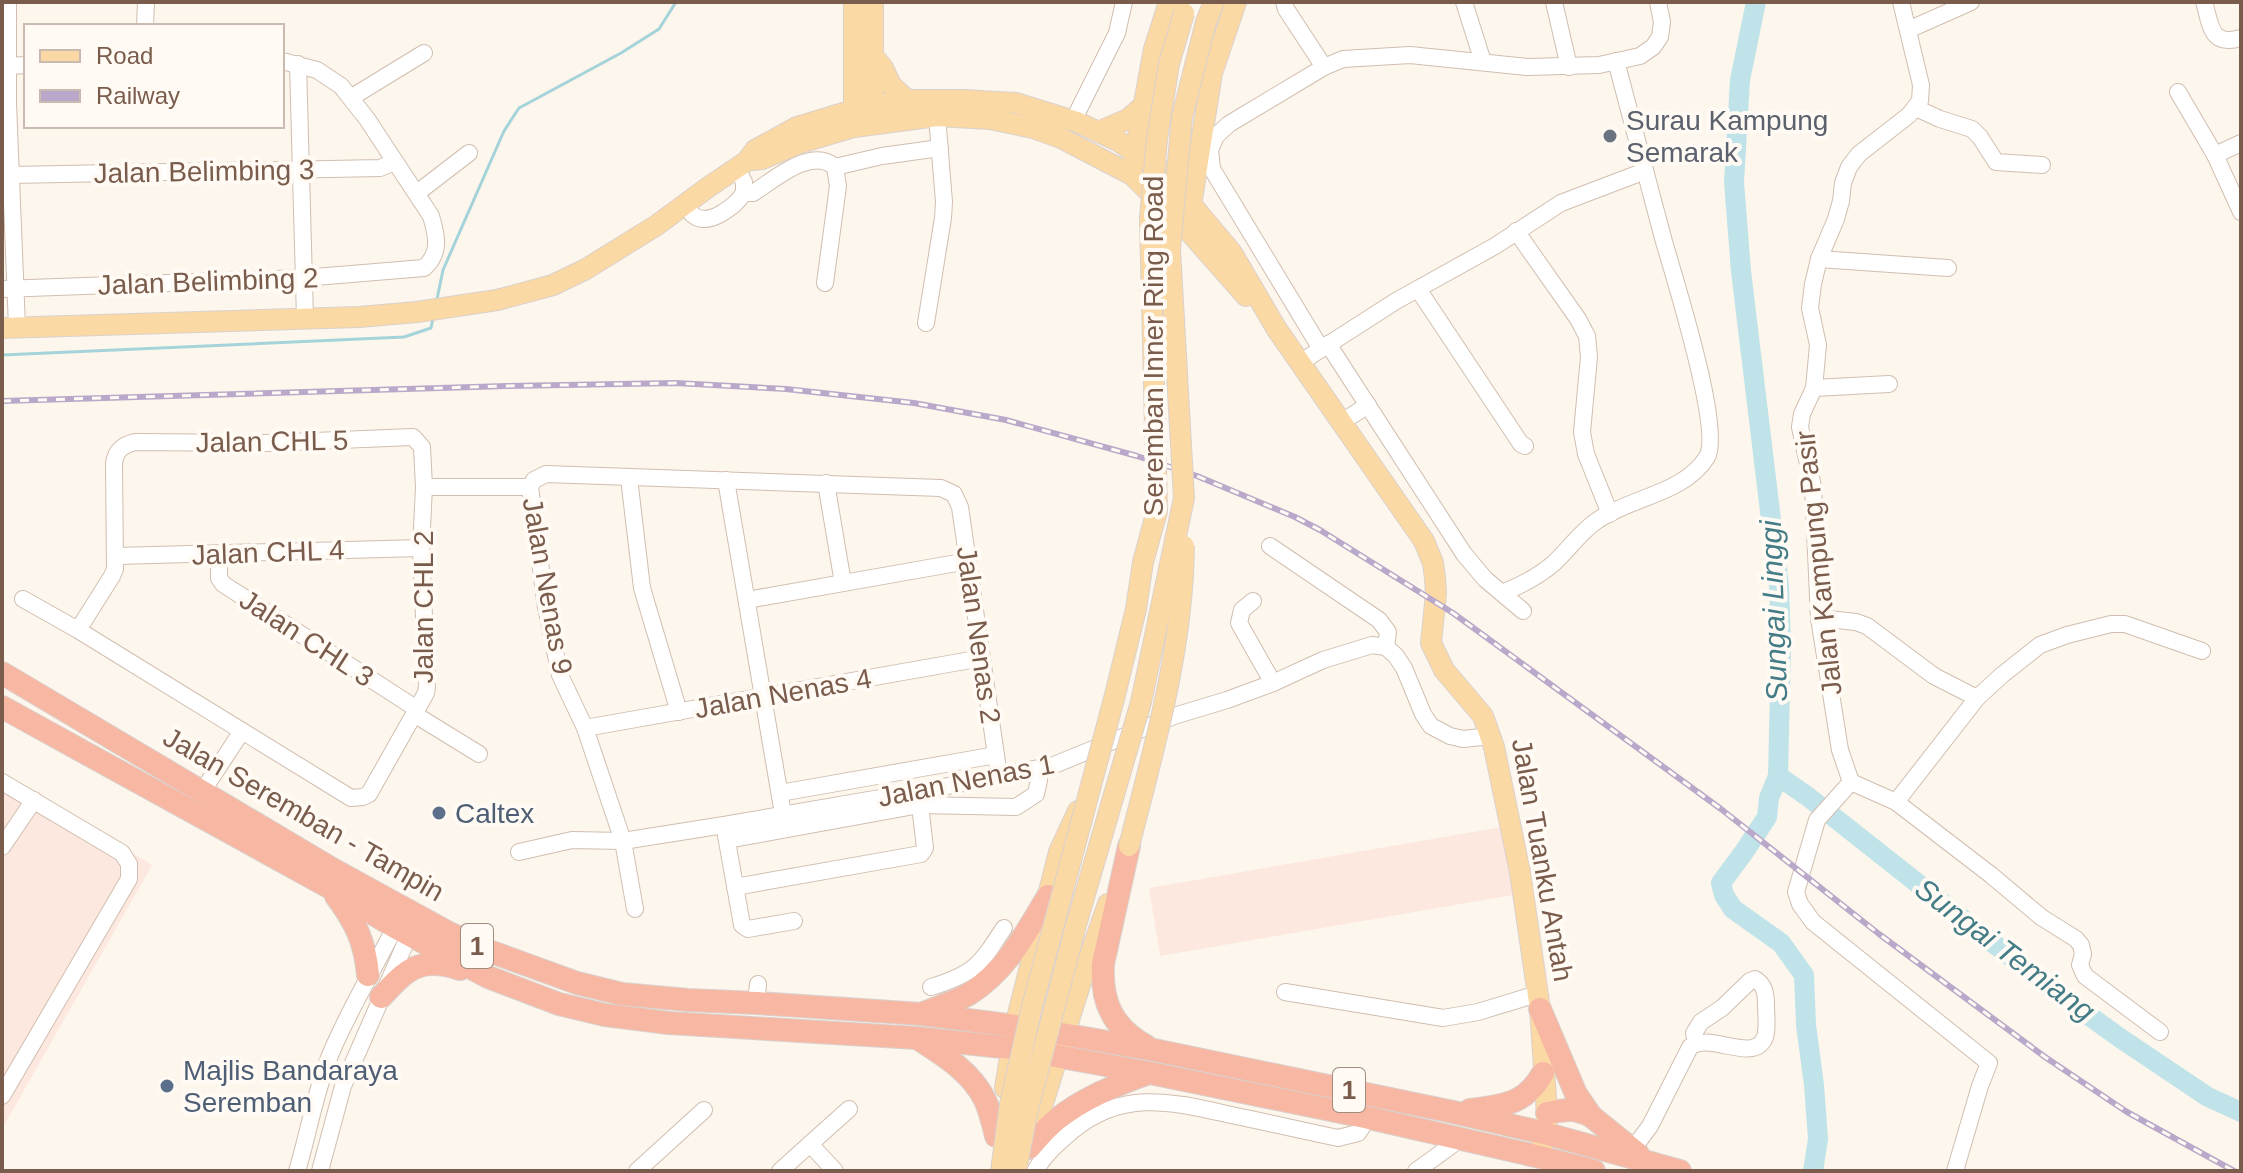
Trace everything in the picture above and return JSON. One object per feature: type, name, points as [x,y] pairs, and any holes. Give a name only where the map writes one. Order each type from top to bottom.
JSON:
[{"type":"highway","name":"Jalan Seremban - Tampin","points":[[2,673],[334,870],[449,933],[541,972],[622,994],[688,1000],[757,993],[921,1014],[1014,1037]]},
{"type":"highway","name":"Jalan Seremban - Tampin","points":[[2,707],[488,977],[559,1004],[605,1015],[669,1023],[917,1038],[1014,1037]]},
{"type":"highway","points":[[1029,1148],[1054,1121],[1152,1062],[1122,1028],[1104,1001],[1102,983],[1103,964],[1129,846]]},
{"type":"highway","points":[[329,887],[362,938],[368,975]]},
{"type":"highway","points":[[921,1014],[967,995],[986,982],[1024,937],[1048,896]]},
{"type":"highway","points":[[381,997],[405,971],[423,964],[448,965],[488,977]]},
{"type":"highway","points":[[1538,1002],[1576,1094],[1591,1116]]},
{"type":"highway","name":"1","points":[[1014,1037],[1453,1112],[1545,1123],[1680,1171]]},
{"type":"highway","points":[[917,1038],[943,1055],[978,1088],[986,1102],[996,1136]]},
{"type":"highway","name":"1","points":[[1152,1062],[1365,1117],[1594,1171]]},
{"type":"highway","points":[[1453,1112],[1492,1108],[1524,1097],[1535,1087],[1543,1073]]},
{"type":"highway","points":[[1545,1123],[1569,1109],[1578,1110],[1591,1116],[1654,1164]]},
{"type":"main road","points":[[854,2],[863,117]]},
{"type":"main road","points":[[863,117],[873,56],[873,2]]},
{"type":"main road","name":"Seremban Inner Ring Road","points":[[1066,924],[1141,702],[1184,498],[1170,249],[1182,117],[1214,2]]},
{"type":"main road","points":[[1186,228],[1212,73],[1236,2]]},
{"type":"main road","points":[[1132,175],[1154,49],[1181,6]]},
{"type":"main road","name":"Seremban Inner Ring Road","points":[[1066,924],[1089,787],[1136,609],[1143,562],[1157,511],[1150,218],[1157,139],[1181,6]]},
{"type":"main road","points":[[873,56],[891,85],[907,100]]},
{"type":"main road","name":"Jalan Tuanku Antah","points":[[863,117],[907,100],[1016,103],[1098,132],[1166,174],[1232,253],[1276,328],[1424,541],[1435,578],[1431,643],[1444,670],[1483,716],[1491,736],[1520,872],[1538,1002],[1543,1073],[1545,1123],[1540,1157]]},
{"type":"main road","points":[[1143,106],[1152,122],[1168,129],[1187,128],[1207,105]]},
{"type":"main road","points":[[1098,132],[1128,119],[1143,106]]},
{"type":"main road","name":"Jalan Tuanku Antah","points":[[10,327],[305,319],[417,312],[511,297],[553,285],[615,253],[742,165],[755,150],[797,127],[863,117],[937,116],[990,119],[1033,128],[1061,138],[1132,175],[1186,228],[1276,328]]},
{"type":"main road","points":[[1024,1171],[1085,969],[1129,846],[1166,699],[1184,567],[1184,498]]},
{"type":"main road","points":[[991,1171],[1014,1037],[1059,852],[1089,787]]},
{"type":"main road","points":[[1001,1171],[1010,1104],[1032,1007],[1066,924]]},
{"type":"main road","points":[[1016,1171],[1066,924]]},
{"type":"main road","points":[[1031,964],[1045,981],[1055,984],[1066,983],[1085,969]]},
{"type":"main road","points":[[1004,1093],[1011,1084],[1031,1076],[1038,1077],[1047,1090]]},
{"type":"street","points":[[8,2],[5,103],[11,175],[10,327]]},
{"type":"street","points":[[145,24],[146,2]]},
{"type":"street","points":[[1073,121],[1117,33],[1124,2]]},
{"type":"street","points":[[1284,2],[1324,67]]},
{"type":"street","points":[[1464,2],[1483,62]]},
{"type":"street","points":[[1554,2],[1569,67]]},
{"type":"street","points":[[1523,611],[1485,579],[1464,554],[1256,239],[1212,169],[1210,150],[1216,136],[1229,124],[1324,67],[1343,59],[1410,55],[1527,67],[1569,67],[1599,65],[1640,56],[1653,47],[1660,37],[1662,22],[1658,2]]},
{"type":"street","points":[[1901,2],[1921,85],[1920,101],[1916,108],[1972,129],[1996,162],[2042,165]]},
{"type":"street","points":[[1908,30],[1971,2]]},
{"type":"street","points":[[2204,2],[2216,36],[2228,41],[2241,38]]},
{"type":"street","points":[[352,97],[424,53]]},
{"type":"street","points":[[1502,593],[1527,583],[1599,519],[1666,490],[1689,476],[1709,452],[1703,392],[1616,61]]},
{"type":"street","points":[[305,319],[300,169],[290,63],[334,79],[352,97],[417,193],[469,153]]},
{"type":"street","points":[[8,66],[24,65]]},
{"type":"street","points":[[2178,92],[2215,155],[2241,212]]},
{"type":"street","name":"Jalan Kampung Pasir","points":[[1851,782],[1840,750],[1819,618],[1813,487],[1800,427],[1802,414],[1814,388],[1818,345],[1810,308],[1819,259],[1836,219],[1849,167],[1859,154],[1916,108]]},
{"type":"street","points":[[926,323],[943,218],[937,116]]},
{"type":"street","points":[[2215,155],[2241,143]]},
{"type":"street","points":[[686,204],[694,215],[711,217],[729,208],[744,193],[753,193],[811,160],[824,160],[835,167],[882,156],[940,148]]},
{"type":"street","name":"Jalan Belimbing 3","points":[[11,175],[380,168],[395,162]]},
{"type":"street","points":[[742,165],[744,193]]},
{"type":"street","points":[[825,283],[838,186],[835,167]]},
{"type":"street","points":[[1301,362],[1561,203],[1645,171]]},
{"type":"street","name":"Jalan Belimbing 2","points":[[9,289],[303,278],[424,268],[431,262],[437,244],[431,216],[417,193]]},
{"type":"street","points":[[1516,231],[1587,336],[1589,357],[1582,432],[1586,454],[1610,514]]},
{"type":"street","points":[[1232,253],[1256,239]]},
{"type":"street","points":[[1819,259],[1948,268]]},
{"type":"street","points":[[1418,289],[1525,446]]},
{"type":"street","points":[[1814,388],[1889,384]]},
{"type":"street","points":[[1342,422],[1368,405]]},
{"type":"street","name":"Jalan CHL 5","points":[[116,556],[114,463],[115,455],[127,444],[413,437],[422,447]]},
{"type":"street","name":"Jalan CHL 2","points":[[242,731],[351,798],[369,794],[427,686],[421,548],[422,447]]},
{"type":"street","name":"Jalan Nenas 9","points":[[635,909],[623,841],[585,728],[560,675],[546,607],[530,487],[534,480],[546,474],[826,483],[941,488],[954,494]]},
{"type":"street","points":[[629,478],[642,588],[679,712]]},
{"type":"street","points":[[726,480],[783,814]]},
{"type":"street","points":[[826,483],[843,583]]},
{"type":"street","points":[[424,487],[530,487]]},
{"type":"street","name":"Jalan Nenas 2","points":[[954,494],[960,507],[999,776]]},
{"type":"street","points":[[1270,546],[1379,620],[1388,632],[1386,647],[1404,668],[1431,726],[1463,739],[1491,736]]},
{"type":"street","name":"Jalan CHL 4","points":[[116,556],[421,548]]},
{"type":"street","name":"Jalan CHL 3","points":[[219,554],[219,578],[223,584],[479,754]]},
{"type":"street","points":[[78,630],[112,576],[116,556]]},
{"type":"street","points":[[747,600],[968,561]]},
{"type":"street","points":[[23,599],[242,731],[202,792]]},
{"type":"street","points":[[1253,601],[1242,610],[1239,623],[1273,683]]},
{"type":"street","points":[[1819,618],[1867,626],[1934,676],[1977,698]]},
{"type":"street","points":[[1896,802],[1977,698],[2040,645],[2111,624],[2125,624],[2202,651]]},
{"type":"street","name":"Jalan Nenas 1","points":[[519,852],[572,840],[623,841],[726,832],[783,814],[1054,765],[1174,716],[1273,683],[1323,660],[1372,645],[1386,647]]},
{"type":"street","name":"Jalan Nenas 4","points":[[585,728],[982,658]]},
{"type":"street","points":[[780,793],[996,755]]},
{"type":"street","points":[[794,921],[748,929],[742,925],[726,832],[920,805],[1016,807],[1036,794],[1039,780],[1037,769]]},
{"type":"street","points":[[2,782],[122,853],[129,864],[129,879],[2,1096]]},
{"type":"street","points":[[1955,1171],[1989,1063],[1813,922],[1800,904],[1796,892],[1817,820],[1851,782],[1896,802],[2041,917],[2076,939],[2083,954],[2080,965],[2085,976],[2160,1032]]},
{"type":"street","points":[[938,788],[941,806]]},
{"type":"street","points":[[2,847],[34,800]]},
{"type":"street","points":[[735,887],[921,854],[925,848],[920,805]]},
{"type":"street","points":[[931,987],[973,969],[983,961],[1004,928]]},
{"type":"street","points":[[297,1171],[317,1089],[331,1053],[368,975],[402,931]]},
{"type":"street","points":[[320,1171],[343,1086],[381,997],[402,931]]},
{"type":"street","points":[[1632,1150],[1650,1126],[1686,1052],[1696,1042],[1743,1049],[1762,1042],[1766,1030],[1766,994],[1759,981],[1750,981],[1722,1008],[1701,1022],[1694,1033],[1696,1042]]},
{"type":"street","points":[[1285,992],[1443,1018],[1538,1002]]},
{"type":"street","points":[[1035,1171],[1053,1147],[1096,1114],[1114,1106],[1174,1102],[1338,1138],[1358,1133],[1365,1117]]},
{"type":"street","points":[[780,1171],[849,1109]]},
{"type":"street","points":[[637,1171],[704,1110]]},
{"type":"street","points":[[1416,1171],[1458,1138]]},
{"type":"street","points":[[810,1144],[835,1171]]},
{"type":"shaded area","points":[[2,772],[152,865],[2,1129]]},
{"type":"shaded area","points":[[1502,827],[1513,895],[1160,956],[1149,888]]},
{"type":"waterway","points":[[437,299],[443,270],[504,131],[519,108],[659,29],[676,2]]},
{"type":"waterway","name":"Sungai Linggi","points":[[1756,2],[1740,80],[1734,182],[1741,271],[1779,586],[1778,776],[1769,798],[1767,817],[1721,883],[1733,909],[1781,943],[1804,975],[1818,1139],[1813,1171]]},
{"type":"waterway","points":[[2,355],[404,337],[431,328],[433,318]]},
{"type":"waterway","name":"Sungai Temiang","points":[[1778,776],[2045,984],[2208,1097],[2241,1112]]},
{"type":"railway","points":[[2,401],[676,383],[786,389],[914,403],[1006,420],[1197,476],[1320,530],[1453,613],[1721,809],[1879,934],[2045,1057],[2127,1112],[2234,1171]]},
{"type":"place","name":"Surau Kampung Semarak","points":[[1610,136]]},
{"type":"place","name":"Caltex","points":[[439,813]]},
{"type":"place","name":"Majlis Bandaraya Seremban","points":[[167,1086]]}]
